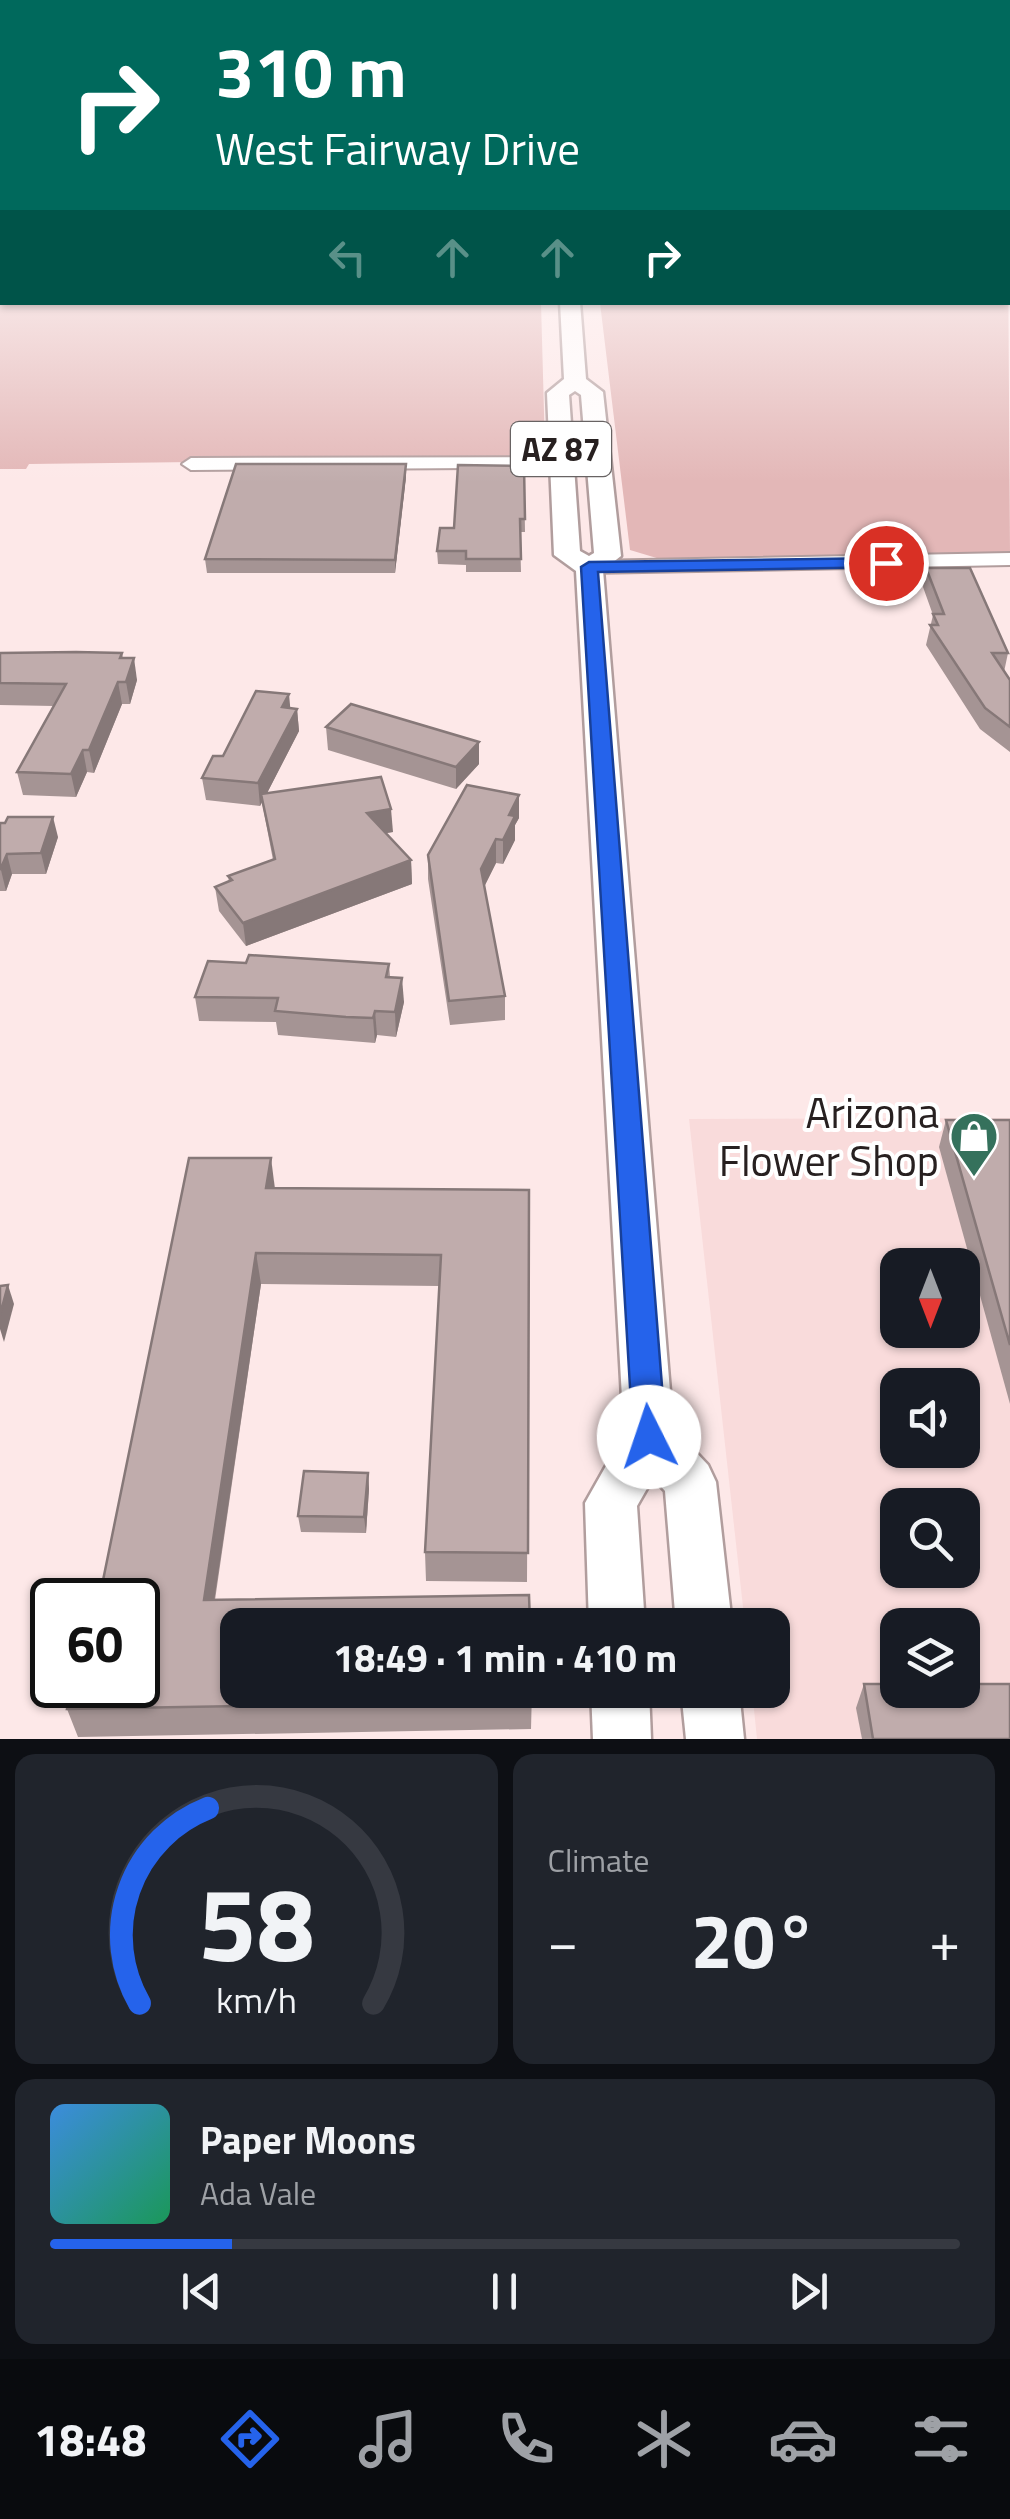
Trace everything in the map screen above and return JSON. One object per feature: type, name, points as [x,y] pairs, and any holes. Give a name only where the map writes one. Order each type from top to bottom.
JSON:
[{"type":"main road","name":"AZ 87","points":[[571,319],[575,382]]},
{"type":"main road","name":"AZ 87","points":[[575,382],[558,393],[567,555],[589,567]]},
{"type":"main road","name":"AZ 87","points":[[575,382],[592,392],[608,556],[589,567]]},
{"type":"main road","name":"AZ 87","points":[[589,567],[649,1437]]},
{"type":"main road","points":[[616,1608],[612,1503],[649,1437],[690,1482],[702,1608]]},
{"type":"main road","points":[[621,1708],[622,1739]]},
{"type":"main road","points":[[711,1708],[714,1739]]},
{"type":"street","points":[[190,464],[600,464]]},
{"type":"street","points":[[589,567],[1007,565]]},
{"type":"shaded area","points":[[0,319],[541,319],[545,448],[534,455],[29,464],[26,469],[0,469]]},
{"type":"shaded area","points":[[602,319],[1009,319],[1010,553],[786,561],[660,559],[630,550]]},
{"type":"shaded area","points":[[1010,1118],[1010,1739],[757,1739],[754,1708],[790,1708],[790,1608],[743,1608],[689,1119]]},
{"type":"building","points":[[236,464],[406,464],[395,560],[205,559]]},
{"type":"building","points":[[458,465],[524,466],[521,559],[466,559],[466,551],[437,551],[440,528],[454,528]]},
{"type":"building","points":[[926,568],[970,568],[1008,653],[992,653],[1010,680],[1010,727],[985,708],[930,625],[938,625],[933,614],[944,614]]},
{"type":"building","points":[[0,653],[122,653],[120,658],[134,658],[126,682],[118,682],[89,750],[83,750],[71,774],[17,772],[66,684],[0,683]]},
{"type":"building","points":[[256,691],[289,694],[282,707],[297,709],[258,783],[202,778],[213,756],[223,756]]},
{"type":"building","points":[[351,704],[479,742],[456,767],[326,727]]},
{"type":"building","points":[[381,777],[391,809],[367,813],[411,860],[243,923],[215,887],[232,880],[228,876],[275,859],[261,794]]},
{"type":"building","points":[[467,785],[519,795],[509,815],[515,816],[503,840],[496,839],[481,869],[505,996],[449,1001],[428,855]]},
{"type":"building","points":[[8,817],[53,817],[41,853],[7,854],[0,870],[0,823]]},
{"type":"building","points":[[249,955],[389,964],[386,977],[402,978],[395,1012],[375,1011],[373,1018],[346,1017],[275,1011],[278,998],[195,997],[208,961],[246,963]]},
{"type":"building","points":[[946,1120],[1010,1120],[1010,1345]]},
{"type":"building","points":[[189,1158],[271,1158],[266,1188],[529,1190],[528,1553],[425,1552],[441,1255],[256,1253],[204,1600],[529,1595],[529,1608],[220,1608],[220,1706],[160,1707],[160,1578],[103,1578]]},
{"type":"building","points":[[8,1285],[0,1315],[0,1286]]},
{"type":"building","points":[[304,1471],[368,1473],[364,1517],[298,1516]]},
{"type":"building","points":[[864,1684],[880,1684],[880,1708],[980,1708],[980,1684],[1010,1684],[1010,1739],[873,1739]]},
{"type":"place","name":"Arizona Flower Shop","points":[[974,1178]]},
{"type":"route","points":[[649,1437],[589,567],[886,563]]}]
